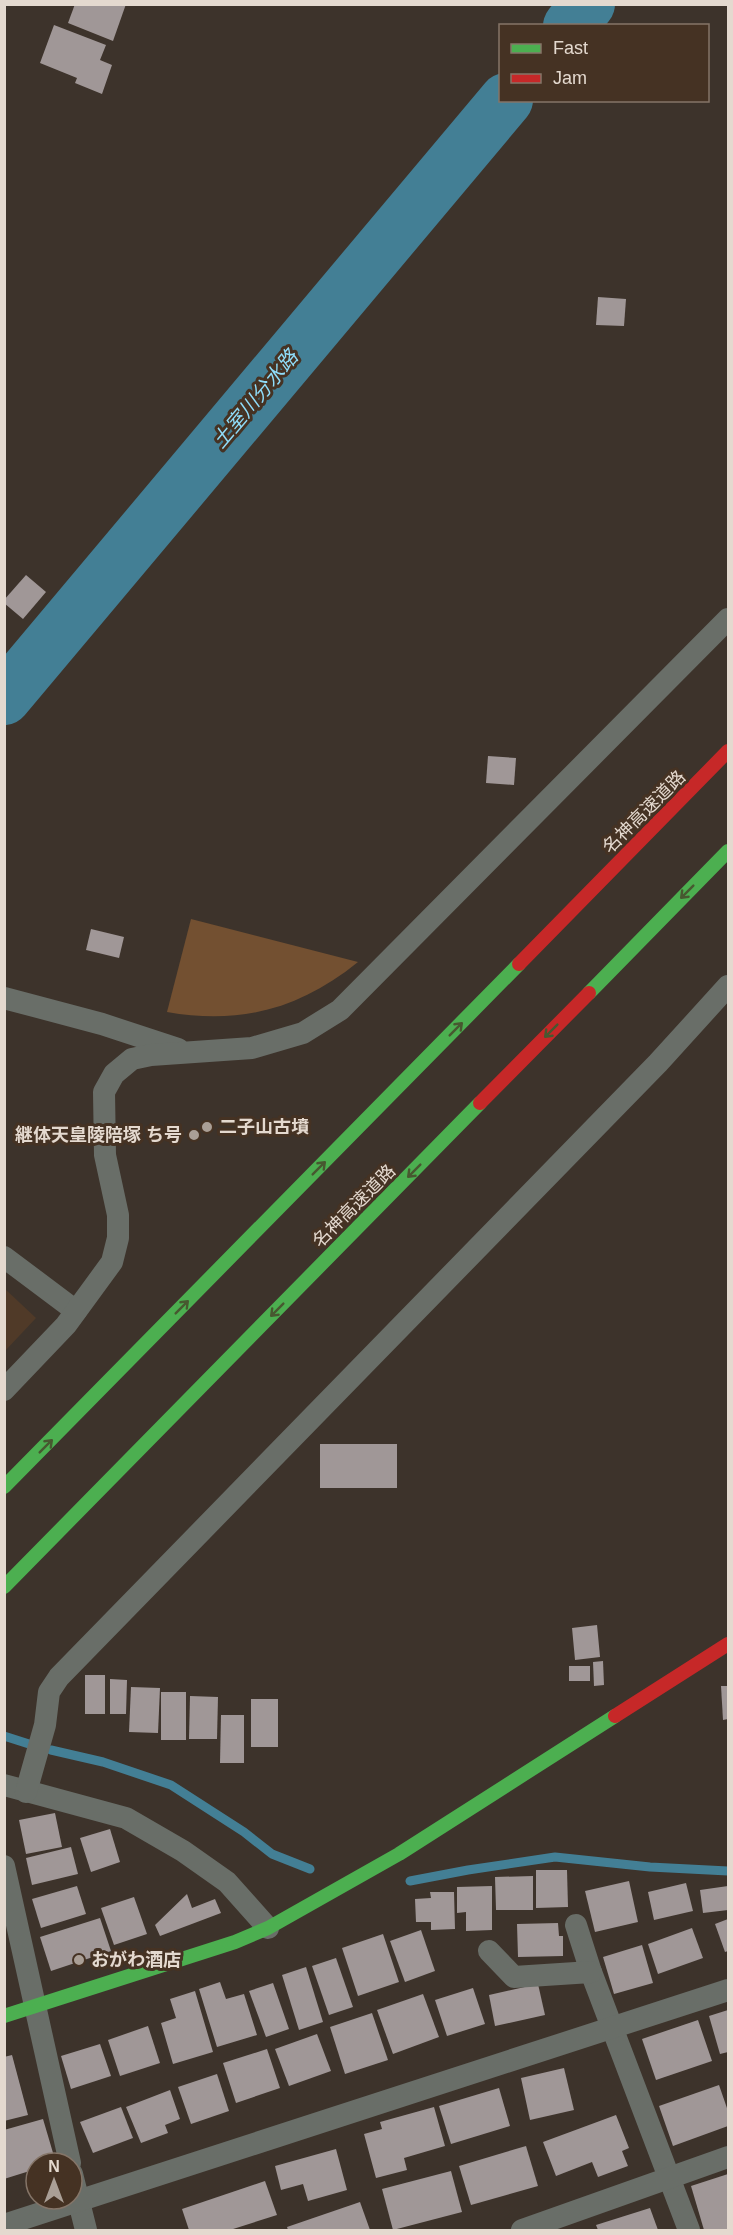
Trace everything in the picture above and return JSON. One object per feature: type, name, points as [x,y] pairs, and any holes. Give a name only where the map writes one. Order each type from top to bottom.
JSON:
[{"type":"main road","name":"名神高速道路","points":[[4,1487],[729,751]]},
{"type":"main road","name":"名神高速道路","points":[[4,1587],[729,851]]},
{"type":"main road","points":[[4,2016],[235,1942],[268,1928],[399,1854],[729,1644]]},
{"type":"street","points":[[4,1390],[66,1325],[112,1262],[118,1238],[118,1215],[105,1155],[104,1092],[114,1074],[132,1059],[151,1055],[252,1048],[303,1033],[340,1010],[729,620]]},
{"type":"street","points":[[28,1787],[42,1737],[49,1692],[59,1677],[641,1081],[729,987]]},
{"type":"street","points":[[4,998],[102,1024],[188,1052]]},
{"type":"street","points":[[4,1257],[76,1311]]},
{"type":"street","points":[[4,1785],[28,1787],[126,1818],[183,1851],[227,1882],[268,1928]]},
{"type":"street","points":[[4,1866],[67,2151]]},
{"type":"street","points":[[576,1925],[591,1972],[689,2230]]},
{"type":"street","points":[[489,1952],[514,1977],[591,1972]]},
{"type":"street","points":[[84,2199],[612,2026],[729,1990]]},
{"type":"street","points":[[522,2230],[729,2157]]},
{"type":"street","points":[[4,2225],[47,2211]]},
{"type":"street","points":[[81,2211],[86,2230]]},
{"type":"shaded area","points":[[191,919],[358,962],[314,991],[268,1010],[219,1016],[194,1016],[167,1012]]},
{"type":"shaded area","points":[[4,1288],[36,1318],[5,1351],[4,1351]]},
{"type":"building","points":[[75,4],[126,4],[113,41],[68,23]]},
{"type":"building","points":[[54,25],[106,45],[100,60],[112,65],[102,94],[75,83],[77,78],[40,63]]},
{"type":"building","points":[[598,297],[626,299],[624,326],[596,325]]},
{"type":"building","points":[[26,575],[46,592],[23,619],[4,603],[4,600]]},
{"type":"building","points":[[488,756],[516,758],[514,785],[486,783]]},
{"type":"building","points":[[91,929],[124,937],[119,958],[86,950]]},
{"type":"building","points":[[320,1444],[397,1444],[397,1488],[320,1488]]},
{"type":"building","points":[[597,1625],[600,1657],[575,1660],[572,1628]]},
{"type":"building","points":[[603,1661],[604,1685],[594,1686],[593,1662]]},
{"type":"building","points":[[569,1666],[590,1666],[590,1681],[569,1681]]},
{"type":"building","points":[[85,1675],[105,1675],[105,1714],[85,1714]]},
{"type":"building","points":[[110,1679],[127,1680],[126,1714],[110,1714]]},
{"type":"building","points":[[721,1686],[728,1686],[728,1719],[723,1720]]},
{"type":"building","points":[[131,1687],[160,1688],[158,1733],[129,1732]]},
{"type":"building","points":[[161,1692],[186,1692],[186,1740],[161,1740]]},
{"type":"building","points":[[190,1696],[218,1697],[217,1739],[189,1739]]},
{"type":"building","points":[[251,1699],[278,1699],[278,1747],[251,1747]]},
{"type":"building","points":[[221,1715],[244,1715],[244,1763],[220,1763]]},
{"type":"building","points":[[55,1813],[62,1847],[26,1854],[19,1820]]},
{"type":"building","points":[[110,1829],[120,1862],[91,1872],[80,1838]]},
{"type":"building","points":[[71,1847],[78,1874],[32,1885],[26,1858]]},
{"type":"building","points":[[536,1870],[567,1870],[568,1907],[536,1908]]},
{"type":"building","points":[[533,1876],[533,1910],[496,1910],[495,1877]]},
{"type":"building","points":[[629,1881],[638,1922],[595,1932],[585,1891]]},
{"type":"building","points":[[686,1883],[693,1911],[654,1920],[648,1892]]},
{"type":"building","points":[[77,1886],[86,1914],[41,1928],[32,1899]]},
{"type":"building","points":[[492,1886],[492,1930],[466,1931],[466,1912],[457,1913],[457,1887]]},
{"type":"building","points":[[728,1886],[728,1910],[703,1913],[700,1890]]},
{"type":"building","points":[[430,1892],[454,1892],[455,1929],[431,1930],[431,1922],[416,1922],[415,1899],[431,1898]]},
{"type":"building","points":[[187,1894],[192,1908],[215,1899],[221,1913],[160,1936],[155,1925]]},
{"type":"building","points":[[134,1897],[147,1934],[114,1945],[101,1908]]},
{"type":"building","points":[[100,1918],[111,1951],[51,1971],[40,1937]]},
{"type":"building","points":[[728,1919],[728,1951],[725,1952],[715,1924]]},
{"type":"building","points":[[558,1923],[559,1936],[563,1936],[563,1956],[518,1957],[517,1924]]},
{"type":"building","points":[[692,1928],[703,1958],[658,1974],[648,1944]]},
{"type":"building","points":[[421,1930],[435,1971],[405,1982],[390,1941]]},
{"type":"building","points":[[383,1934],[399,1982],[358,1996],[342,1948]]},
{"type":"building","points":[[642,1945],[653,1983],[614,1994],[603,1957]]},
{"type":"building","points":[[336,1958],[353,2007],[329,2015],[312,1966]]},
{"type":"building","points":[[306,1967],[323,2022],[299,2030],[282,1975]]},
{"type":"building","points":[[220,1982],[226,1999],[244,1994],[257,2035],[217,2047],[199,1989]]},
{"type":"building","points":[[273,1983],[289,2029],[266,2037],[249,1991]]},
{"type":"building","points":[[538,1984],[545,2015],[495,2026],[489,1995]]},
{"type":"building","points":[[473,1988],[485,2024],[447,2036],[435,2000]]},
{"type":"building","points":[[195,1991],[213,2052],[173,2064],[161,2023],[176,2018],[170,1999]]},
{"type":"building","points":[[423,1994],[439,2037],[393,2054],[377,2010]]},
{"type":"building","points":[[728,2010],[728,2052],[720,2054],[709,2016]]},
{"type":"building","points":[[372,2013],[388,2060],[345,2074],[330,2027]]},
{"type":"building","points":[[698,2020],[712,2061],[656,2080],[642,2039]]},
{"type":"building","points":[[148,2026],[160,2063],[120,2076],[108,2040]]},
{"type":"building","points":[[317,2034],[331,2071],[289,2086],[275,2049]]},
{"type":"building","points":[[100,2044],[111,2076],[71,2089],[61,2056]]},
{"type":"building","points":[[267,2049],[280,2088],[236,2103],[223,2063]]},
{"type":"building","points":[[12,2055],[28,2115],[4,2121],[4,2057]]},
{"type":"building","points":[[564,2068],[574,2110],[530,2120],[521,2078]]},
{"type":"building","points":[[217,2074],[229,2111],[191,2124],[178,2087]]},
{"type":"building","points":[[719,2085],[728,2111],[728,2126],[673,2146],[659,2106]]},
{"type":"building","points":[[499,2088],[510,2126],[451,2144],[439,2106]]},
{"type":"building","points":[[170,2090],[180,2119],[165,2125],[168,2133],[141,2143],[126,2107]]},
{"type":"building","points":[[121,2107],[133,2138],[93,2153],[80,2122]]},
{"type":"building","points":[[434,2107],[445,2146],[404,2158],[407,2170],[376,2178],[364,2134],[382,2129],[380,2122]]},
{"type":"building","points":[[616,2115],[629,2148],[622,2151],[628,2166],[598,2177],[592,2162],[556,2176],[543,2142]]},
{"type":"building","points":[[43,2119],[52,2151],[24,2151],[24,2173],[4,2179],[4,2130]]},
{"type":"building","points":[[526,2146],[538,2186],[471,2205],[459,2166]]},
{"type":"building","points":[[336,2149],[347,2190],[308,2201],[303,2184],[281,2190],[275,2166]]},
{"type":"building","points":[[451,2171],[462,2212],[393,2230],[382,2189]]},
{"type":"building","points":[[728,2174],[728,2229],[704,2230],[691,2186]]},
{"type":"building","points":[[265,2181],[277,2215],[230,2230],[189,2230],[182,2209]]},
{"type":"building","points":[[360,2202],[370,2230],[288,2230],[287,2227]]},
{"type":"building","points":[[650,2208],[658,2230],[598,2230],[596,2225]]},
{"type":"waterway","name":"土室川分水路","points":[[572,24],[588,4]]},
{"type":"waterway","name":"土室川分水路","points":[[4,698],[504,102]]},
{"type":"waterway","points":[[4,1736],[29,1744]]},
{"type":"waterway","points":[[51,1750],[103,1762],[171,1785],[244,1832],[272,1854],[310,1869]]},
{"type":"waterway","points":[[410,1881],[555,1857],[650,1867],[728,1871]]},
{"type":"traffic: fast","points":[[589,993],[728,851]]},
{"type":"traffic: fast","points":[[4,1487],[519,964]]},
{"type":"traffic: fast","points":[[4,1587],[480,1103]]},
{"type":"traffic: fast","points":[[4,2016],[235,1942],[268,1928],[399,1854],[615,1716]]},
{"type":"traffic: jam","points":[[519,964],[728,751]]},
{"type":"traffic: jam","points":[[480,1103],[589,993]]},
{"type":"traffic: jam","points":[[615,1716],[728,1644]]},
{"type":"place","name":"二子山古墳","points":[[207,1127]]},
{"type":"place","name":"継体天皇陵陪塚 ち号","points":[[194,1135]]},
{"type":"place","name":"おがわ酒店","points":[[79,1960]]}]
